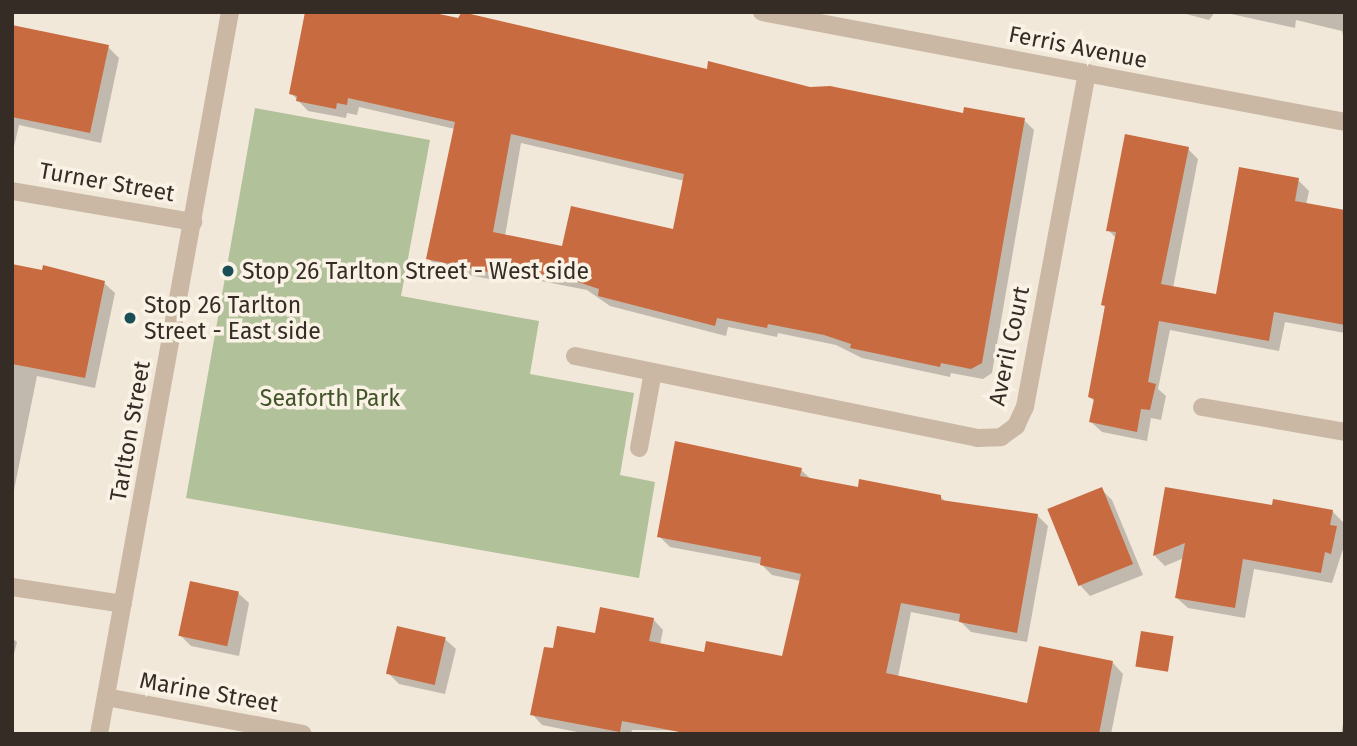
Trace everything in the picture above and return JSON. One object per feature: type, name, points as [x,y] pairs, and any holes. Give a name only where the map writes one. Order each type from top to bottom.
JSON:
[{"type":"street","name":"Tarlton Street","points":[[99,734],[230,12]]},
{"type":"street","name":"Ferris Avenue","points":[[762,12],[1345,121]]},
{"type":"street","name":"Averil Court","points":[[575,356],[977,438],[1001,437],[1016,426],[1025,407],[1087,73]]},
{"type":"street","name":"Turner Street","points":[[12,191],[193,222]]},
{"type":"street","points":[[639,448],[653,372]]},
{"type":"street","points":[[1202,407],[1345,432]]},
{"type":"street","points":[[12,587],[123,604]]},
{"type":"street","name":"Marine Street","points":[[106,697],[303,734]]},
{"type":"green space","name":"Seaforth Park","points":[[255,108],[430,140],[401,296],[539,321],[530,374],[634,393],[620,475],[655,482],[639,578],[186,498]]},
{"type":"building","points":[[305,12],[430,12],[458,18],[462,12],[707,69],[708,61],[810,87],[830,86],[963,113],[964,107],[1025,118],[982,363],[971,369],[941,363],[940,367],[850,348],[851,344],[824,335],[768,324],[767,328],[717,318],[715,326],[598,296],[599,289],[575,281],[490,264],[488,272],[426,259],[455,122],[348,98],[347,105],[337,103],[336,109],[296,101],[297,96],[289,94]],"holes":[[[511,134],[684,174],[673,229],[571,206],[562,246],[493,232]]]},
{"type":"building","points":[[12,25],[109,45],[90,133],[12,117]]},
{"type":"building","points":[[1125,134],[1189,147],[1161,284],[1216,294],[1239,167],[1299,178],[1295,201],[1345,210],[1345,325],[1274,312],[1269,341],[1159,321],[1148,382],[1156,384],[1150,410],[1141,409],[1137,432],[1089,422],[1094,399],[1088,397],[1105,306],[1101,305],[1116,232],[1106,231]]},
{"type":"building","points":[[12,264],[42,270],[43,265],[105,281],[85,378],[12,364]]},
{"type":"building","points":[[675,441],[802,468],[800,476],[858,487],[859,479],[941,495],[941,500],[1038,514],[1017,633],[959,622],[960,614],[901,603],[886,673],[1027,703],[1039,646],[1113,661],[1099,734],[690,734],[622,721],[620,732],[530,715],[544,647],[553,648],[557,626],[595,633],[600,607],[654,618],[649,641],[704,652],[706,641],[782,656],[801,574],[760,565],[761,557],[657,537]]},
{"type":"building","points":[[1102,487],[1133,564],[1078,586],[1047,509]]},
{"type":"building","points":[[1165,487],[1272,505],[1273,499],[1333,510],[1330,525],[1337,526],[1331,554],[1325,552],[1321,573],[1243,559],[1235,608],[1175,598],[1185,543],[1153,556]]},
{"type":"building","points":[[190,581],[239,591],[227,646],[178,636]]},
{"type":"building","points":[[397,626],[446,637],[435,685],[386,674]]},
{"type":"building","points":[[1141,631],[1174,636],[1168,672],[1135,667]]},
{"type":"place","name":"Stop 26 Tarlton Street - West side","points":[[228,271]]},
{"type":"place","name":"Stop 26 Tarlton Street - East side","points":[[130,318]]}]
